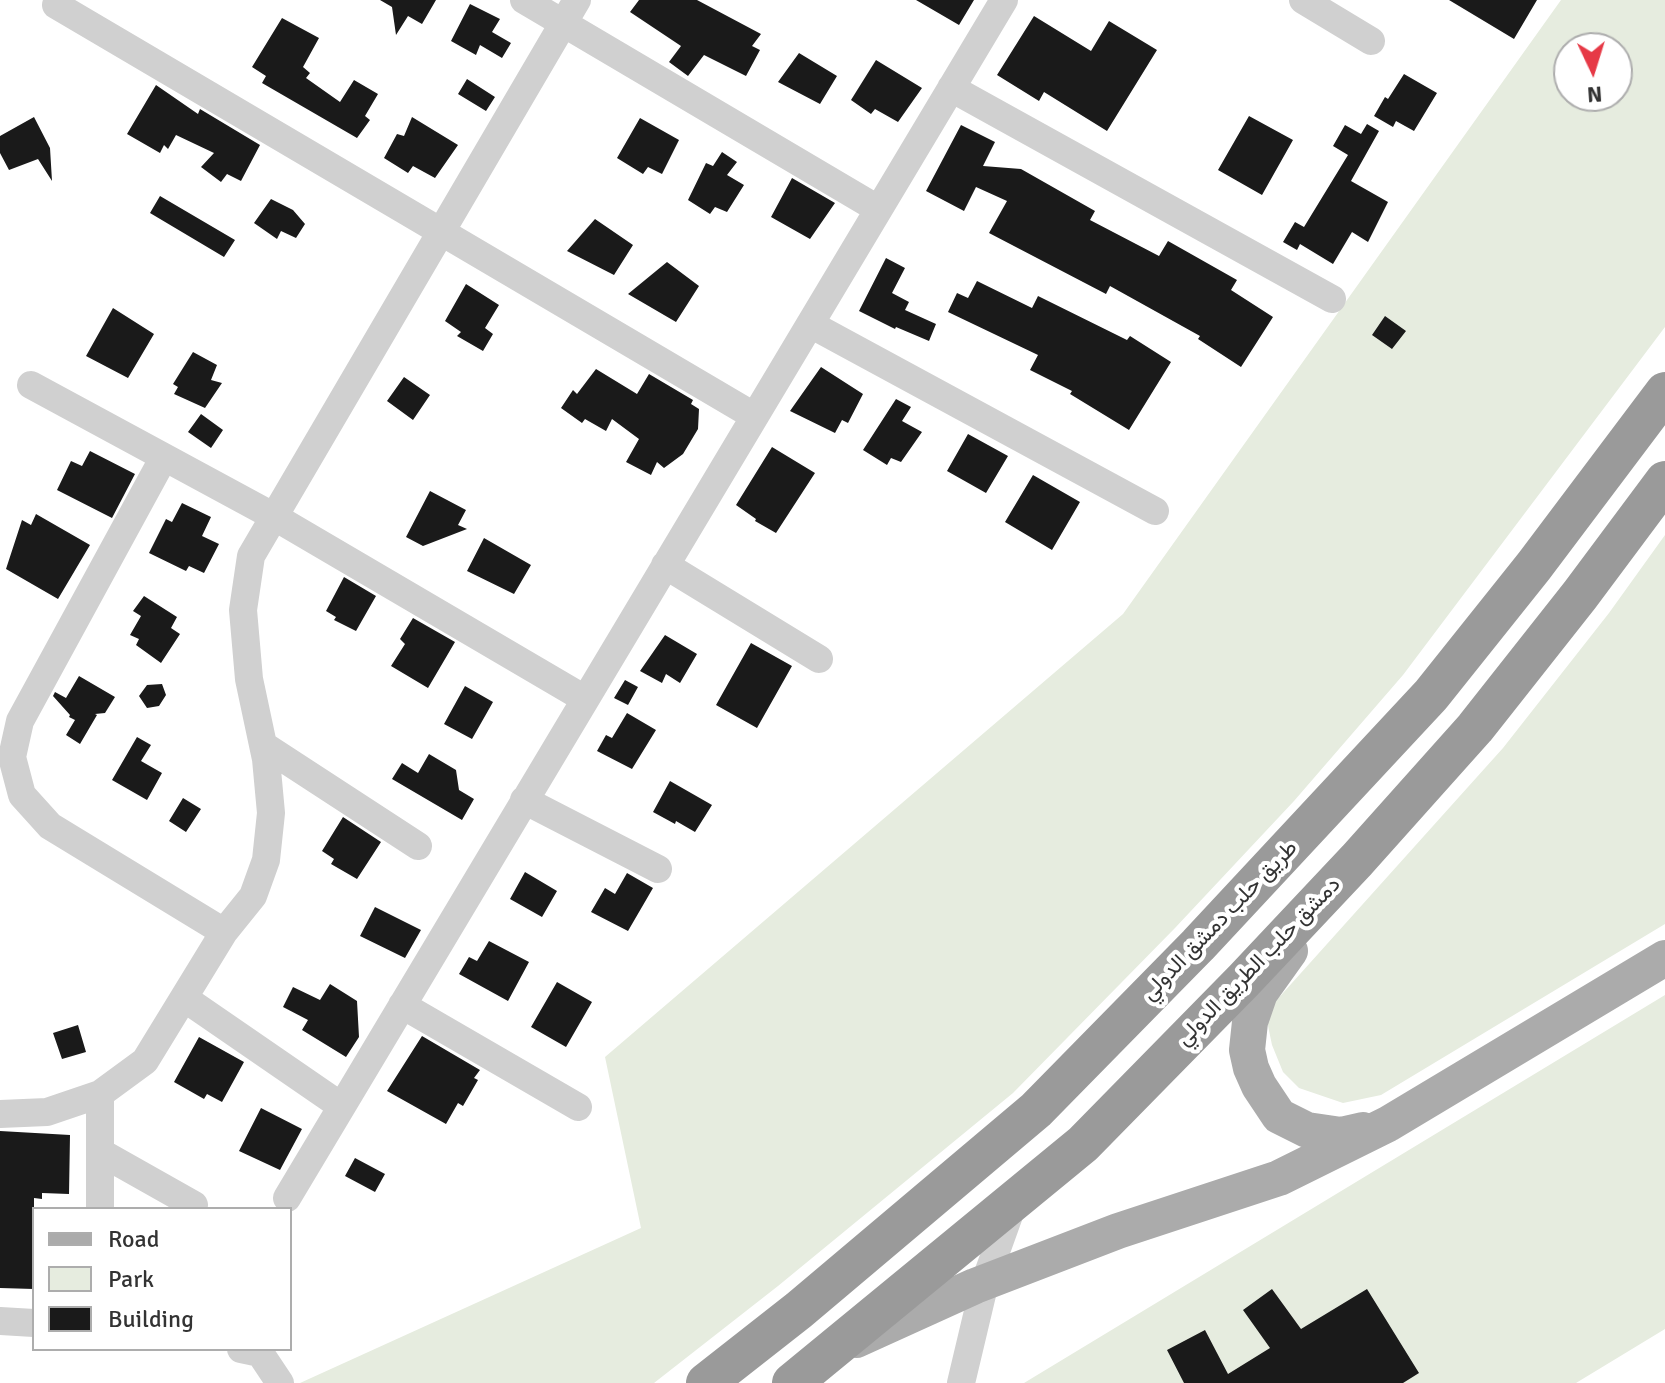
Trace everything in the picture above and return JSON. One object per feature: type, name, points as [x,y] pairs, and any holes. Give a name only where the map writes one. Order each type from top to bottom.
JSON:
[{"type":"highway","name":"طريق حلب دمشق الدولي","points":[[706,1383],[799,1310],[1036,1110],[1198,945],[1431,695],[1534,566],[1665,392]]},
{"type":"highway","name":"دمشق حلب الطريق الدولي","points":[[792,1383],[1083,1144],[1357,860],[1475,728],[1665,481]]},
{"type":"main road","points":[[1357,860],[1260,993],[1250,1022],[1247,1050],[1259,1086],[1279,1116],[1307,1130],[1341,1135],[1388,1124]]},
{"type":"main road","points":[[834,1350],[985,1282],[1118,1231],[1279,1178],[1388,1124],[1665,958]]},
{"type":"street","points":[[524,0],[570,12],[878,209]]},
{"type":"street","points":[[287,1198],[1004,0]]},
{"type":"street","points":[[1303,0],[1371,41]]},
{"type":"street","points":[[50,2],[754,416]]},
{"type":"street","points":[[0,1114],[47,1112],[100,1094],[145,1061],[224,932],[253,896],[266,860],[271,813],[263,745],[249,679],[243,610],[251,556],[570,12]]},
{"type":"street","points":[[951,88],[1332,299]]},
{"type":"street","points":[[810,324],[1155,511]]},
{"type":"street","points":[[31,385],[273,516],[585,699]]},
{"type":"street","points":[[164,457],[20,721],[12,757],[22,795],[50,826],[224,932]]},
{"type":"street","points":[[665,565],[819,659]]},
{"type":"street","points":[[263,745],[418,846]]},
{"type":"street","points":[[524,800],[658,869]]},
{"type":"street","points":[[184,998],[341,1106]]},
{"type":"street","points":[[402,1005],[578,1107]]},
{"type":"street","points":[[100,1094],[100,1207]]},
{"type":"street","points":[[100,1152],[193,1207]]},
{"type":"street","points":[[961,1383],[985,1282],[1014,1202]]},
{"type":"street","points":[[0,1321],[32,1323]]},
{"type":"street","points":[[250,1351],[260,1353],[280,1383]]},
{"type":"green space","points":[[1561,0],[1665,0],[1665,327],[1403,675],[1294,801],[1013,1093],[778,1286],[654,1383],[300,1383],[641,1228],[605,1057],[1123,614]]},
{"type":"green space","points":[[1665,535],[1665,924],[1381,1095],[1343,1103],[1299,1088],[1283,1072],[1272,1045],[1267,1021],[1274,1003],[1503,748],[1609,613]]},
{"type":"green space","points":[[1665,995],[1665,1329],[1576,1383],[1024,1383]]},
{"type":"building","points":[[380,0],[436,0],[422,24],[408,16],[396,35],[392,7]]},
{"type":"building","points":[[639,0],[697,0],[761,34],[752,46],[760,50],[746,76],[704,55],[688,76],[669,62],[681,46],[630,12]]},
{"type":"building","points":[[916,0],[974,0],[959,25]]},
{"type":"building","points":[[1449,0],[1537,0],[1514,39]]},
{"type":"building","points":[[470,4],[500,19],[492,32],[511,43],[502,58],[480,45],[476,55],[451,41]]},
{"type":"building","points":[[1034,16],[1091,51],[1109,21],[1157,50],[1107,131],[1044,92],[1039,101],[997,75]]},
{"type":"building","points":[[282,18],[319,38],[303,67],[310,73],[306,78],[340,102],[354,80],[378,94],[365,116],[370,120],[357,138],[262,83],[266,76],[252,67]]},
{"type":"building","points":[[799,53],[837,76],[820,104],[778,82]]},
{"type":"building","points":[[876,60],[922,88],[898,122],[875,109],[871,114],[851,100]]},
{"type":"building","points":[[1404,74],[1437,93],[1414,131],[1396,121],[1393,127],[1374,116]]},
{"type":"building","points":[[467,79],[495,97],[486,111],[458,94]]},
{"type":"building","points":[[156,85],[198,114],[200,109],[260,145],[241,181],[227,174],[221,182],[201,167],[214,153],[176,135],[168,149],[164,145],[160,153],[127,134]]},
{"type":"building","points":[[1249,116],[1293,140],[1262,195],[1218,170]]},
{"type":"building","points":[[34,117],[50,148],[52,181],[38,159],[9,170],[0,153],[0,136]]},
{"type":"building","points":[[412,117],[458,145],[435,178],[413,166],[408,173],[384,158],[397,134],[404,136]]},
{"type":"building","points":[[640,118],[679,140],[662,174],[648,167],[643,174],[617,158]]},
{"type":"building","points":[[1367,124],[1379,131],[1351,181],[1388,202],[1368,242],[1352,232],[1333,264],[1300,244],[1297,250],[1283,242],[1295,222],[1304,227],[1348,155],[1333,146],[1345,125],[1361,134]]},
{"type":"building","points":[[961,125],[995,142],[983,166],[1021,169],[1095,211],[1090,220],[1159,256],[1168,241],[1237,280],[1231,290],[1273,317],[1241,367],[1198,339],[1200,336],[1110,286],[1106,294],[989,233],[1007,201],[976,187],[964,211],[926,191]]},
{"type":"building","points":[[722,152],[737,162],[727,175],[744,185],[727,212],[715,207],[710,214],[688,200],[706,163],[713,166]]},
{"type":"building","points":[[792,178],[835,203],[810,239],[771,217]]},
{"type":"building","points":[[160,196],[235,240],[224,257],[150,213]]},
{"type":"building","points":[[271,199],[293,210],[305,224],[296,238],[281,231],[277,239],[254,223]]},
{"type":"building","points":[[595,219],[633,245],[614,275],[567,251]]},
{"type":"building","points":[[886,258],[905,268],[892,293],[909,302],[905,310],[936,324],[929,341],[859,311]]},
{"type":"building","points":[[667,262],[699,286],[676,322],[628,294]]},
{"type":"building","points":[[977,281],[1032,308],[1038,296],[1127,340],[1130,336],[1171,362],[1129,430],[1070,394],[1072,391],[1030,370],[1038,355],[948,312],[957,293],[968,298]]},
{"type":"building","points":[[466,284],[499,305],[485,328],[493,334],[483,351],[457,336],[461,332],[445,321]]},
{"type":"building","points":[[113,308],[154,334],[128,378],[86,356]]},
{"type":"building","points":[[1385,316],[1406,331],[1392,349],[1372,335]]},
{"type":"building","points":[[193,352],[217,365],[211,380],[222,383],[205,408],[174,394],[178,387],[173,384]]},
{"type":"building","points":[[821,367],[863,394],[848,423],[842,420],[835,433],[790,411]]},
{"type":"building","points":[[596,369],[637,394],[649,374],[693,400],[691,404],[699,409],[698,429],[683,454],[664,468],[657,462],[651,475],[626,462],[639,439],[612,419],[606,431],[585,419],[582,423],[561,408],[573,390],[577,394]]},
{"type":"building","points":[[404,377],[430,395],[413,420],[387,401]]},
{"type":"building","points":[[896,399],[911,407],[902,421],[922,432],[901,462],[891,458],[887,465],[863,450]]},
{"type":"building","points":[[201,414],[223,430],[211,448],[188,432]]},
{"type":"building","points":[[968,434],[1008,456],[986,493],[947,471]]},
{"type":"building","points":[[772,447],[815,473],[776,533],[736,505]]},
{"type":"building","points":[[90,451],[135,474],[112,518],[57,490],[71,461],[82,466]]},
{"type":"building","points":[[1033,475],[1080,502],[1052,550],[1005,522]]},
{"type":"building","points":[[430,491],[466,510],[458,525],[467,529],[423,546],[406,537]]},
{"type":"building","points":[[182,503],[211,517],[202,536],[219,544],[204,573],[189,566],[186,571],[149,553],[166,519],[172,522]]},
{"type":"building","points":[[36,514],[90,545],[58,599],[6,569],[22,520],[31,525]]},
{"type":"building","points":[[484,538],[531,565],[514,594],[467,571]]},
{"type":"building","points":[[344,577],[376,596],[356,631],[334,620],[336,617],[326,611]]},
{"type":"building","points":[[144,596],[177,617],[171,628],[180,634],[161,663],[136,645],[139,639],[130,635],[141,616],[133,611]]},
{"type":"building","points":[[413,618],[455,642],[428,688],[391,666],[405,644],[400,639]]},
{"type":"building","points":[[665,635],[697,654],[680,683],[666,674],[662,683],[640,671]]},
{"type":"building","points":[[751,643],[792,666],[757,728],[716,705]]},
{"type":"building","points":[[79,676],[115,697],[105,713],[95,714],[80,744],[66,735],[75,720],[53,696],[55,692],[66,698]]},
{"type":"building","points":[[625,680],[638,687],[628,705],[614,698]]},
{"type":"building","points":[[162,684],[166,695],[159,706],[147,708],[139,696],[147,685]]},
{"type":"building","points":[[465,686],[493,702],[472,739],[444,724]]},
{"type":"building","points":[[627,713],[656,730],[632,769],[597,751],[606,735],[612,738]]},
{"type":"building","points":[[137,737],[151,745],[141,761],[162,773],[147,800],[112,780]]},
{"type":"building","points":[[429,754],[456,770],[459,790],[474,799],[462,820],[392,779],[402,763],[418,773]]},
{"type":"building","points":[[670,781],[712,805],[695,832],[653,812]]},
{"type":"building","points":[[183,798],[201,809],[186,832],[169,821]]},
{"type":"building","points":[[343,817],[381,842],[357,879],[331,864],[334,859],[322,851]]},
{"type":"building","points":[[525,872],[557,891],[542,917],[510,899]]},
{"type":"building","points":[[627,873],[653,888],[628,931],[591,912],[605,888],[615,894]]},
{"type":"building","points":[[375,907],[421,930],[405,958],[360,936]]},
{"type":"building","points":[[489,941],[529,962],[508,1001],[459,974],[469,957],[477,961]]},
{"type":"building","points":[[557,982],[592,1002],[566,1047],[531,1027]]},
{"type":"building","points":[[330,984],[357,1001],[359,1037],[346,1057],[302,1030],[308,1020],[283,1007],[293,987],[320,1000]]},
{"type":"building","points":[[78,1025],[86,1052],[62,1059],[53,1033]]},
{"type":"building","points":[[422,1036],[480,1070],[474,1078],[478,1080],[463,1106],[458,1103],[446,1124],[387,1091]]},
{"type":"building","points":[[199,1037],[244,1062],[222,1102],[207,1094],[204,1099],[174,1082]]},
{"type":"building","points":[[261,1108],[302,1129],[280,1170],[239,1151]]},
{"type":"building","points":[[0,1131],[70,1135],[69,1194],[42,1193],[42,1199],[34,1198],[32,1289],[0,1288]]},
{"type":"building","points":[[355,1158],[385,1174],[375,1192],[345,1176]]},
{"type":"building","points":[[1272,1289],[1301,1329],[1367,1289],[1419,1373],[1403,1383],[1184,1383],[1167,1350],[1205,1330],[1228,1374],[1270,1348],[1243,1310]]}]
